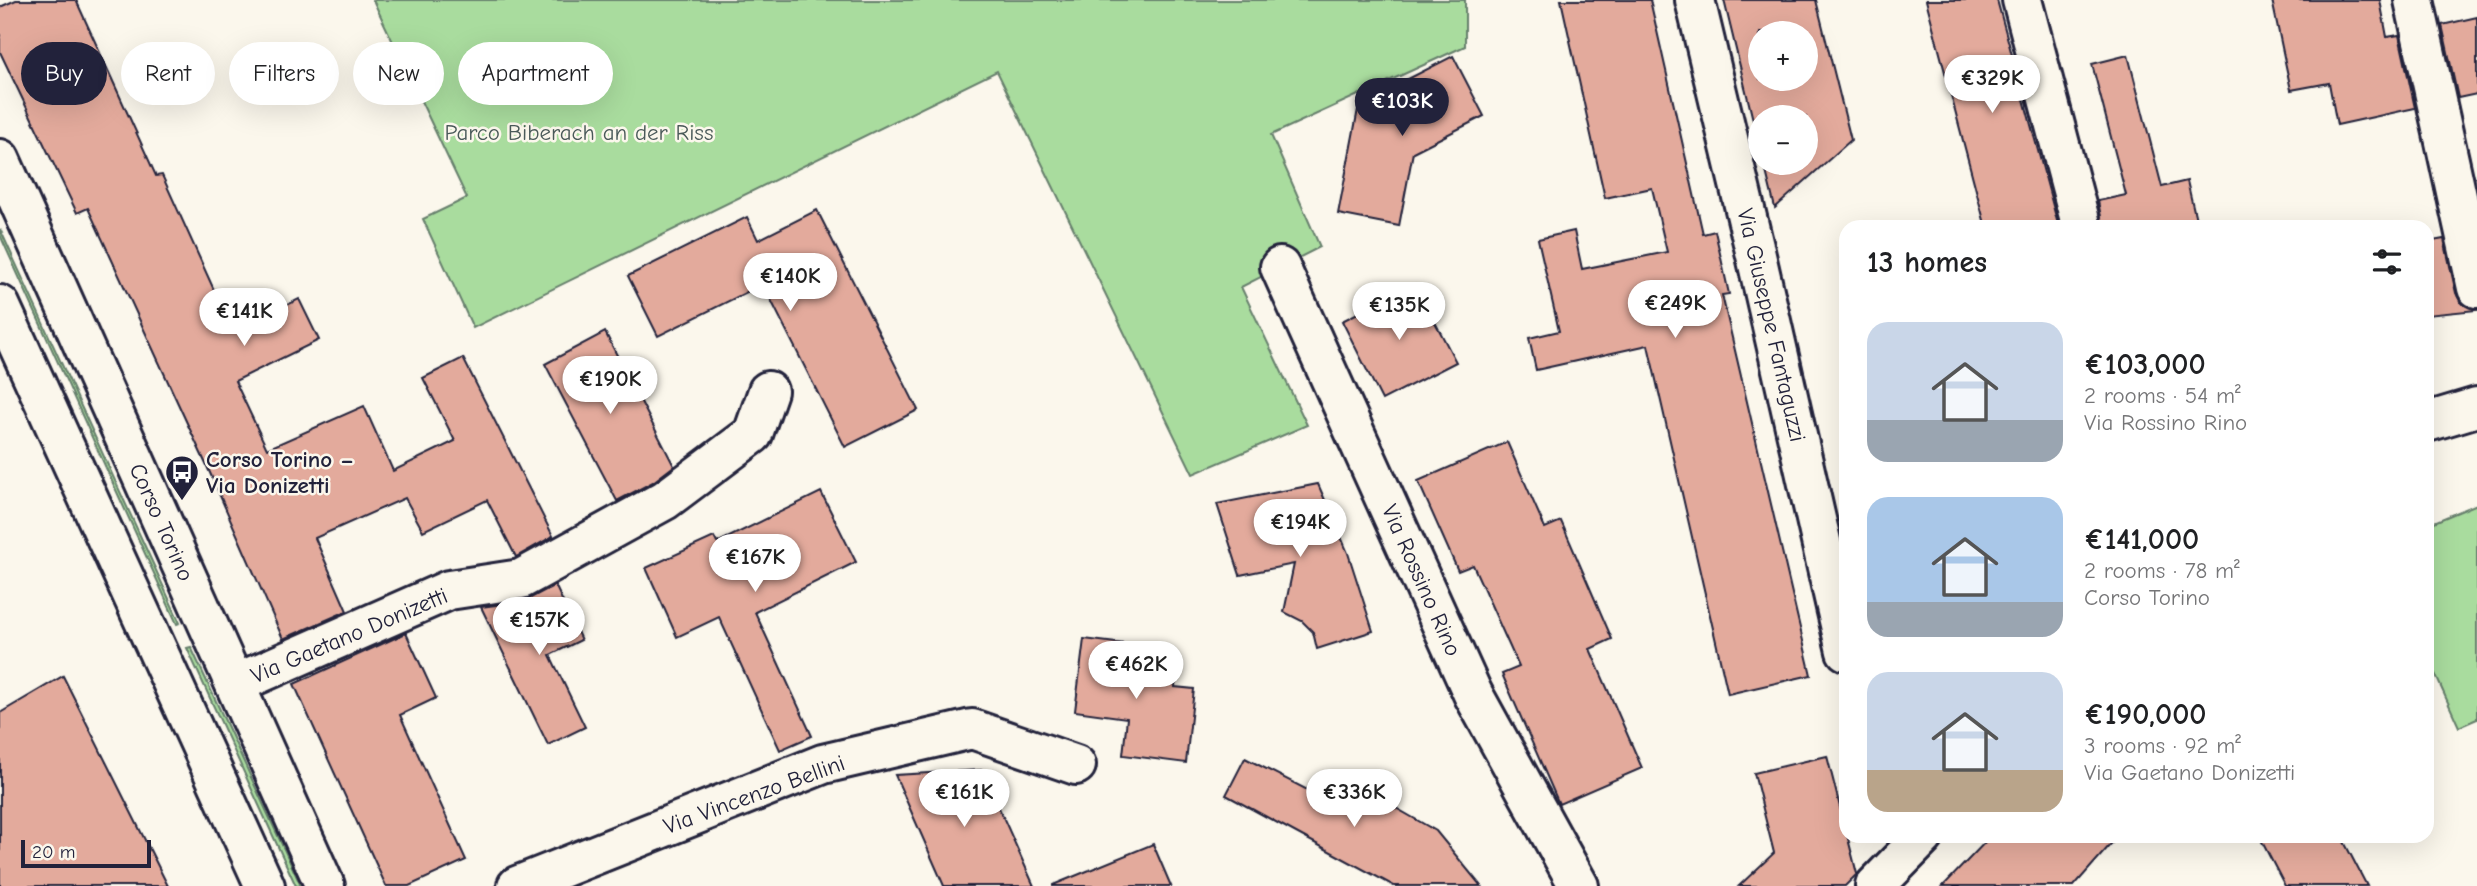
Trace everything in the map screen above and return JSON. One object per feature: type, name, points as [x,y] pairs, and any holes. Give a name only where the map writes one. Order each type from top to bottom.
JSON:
[{"type":"street","name":"Via Giuseppe Fantaguzzi","points":[[1695,0],[1839,619]]},
{"type":"street","points":[[2022,0],[2080,220]]},
{"type":"street","points":[[2414,0],[2477,288]]},
{"type":"street","name":"Corso Torino","points":[[0,159],[325,886]]},
{"type":"street","name":"Via Rossino Rino","points":[[1280,267],[1473,694],[1578,886]]},
{"type":"street","points":[[0,305],[265,886]]},
{"type":"street","name":"Via Gaetano Donizetti","points":[[235,684],[449,590],[521,579],[653,506],[753,435],[768,391]]},
{"type":"street","points":[[2434,420],[2477,407]]},
{"type":"street","name":"Via Vincenzo Bellini","points":[[517,886],[823,764],[972,729],[1076,765]]},
{"type":"street","points":[[1886,863],[1914,843]]},
{"type":"green space","name":"Parco Biberach an der Riss","points":[[373,0],[1465,0],[1465,46],[1271,135],[1320,247],[1241,287],[1307,425],[1193,474],[997,71],[473,328],[423,219],[467,198],[423,105],[444,105],[444,42],[393,42]]},
{"type":"green space","points":[[0,229],[180,623],[177,624],[0,235]]},
{"type":"green space","points":[[2477,504],[2477,719],[2459,727],[2434,672],[2434,522]]},
{"type":"green space","points":[[191,647],[301,886],[296,886],[187,648]]},
{"type":"building","points":[[16,0],[76,0],[95,42],[21,42],[21,96],[0,52],[0,7]]},
{"type":"building","points":[[1561,0],[1650,0],[1703,234],[1715,231],[1729,294],[1722,295],[1811,675],[1728,694],[1648,345],[1536,370],[1529,338],[1559,331],[1538,239],[1574,231],[1582,269],[1667,252],[1652,188],[1605,198]]},
{"type":"building","points":[[1724,0],[1816,0],[1851,140],[1818,170],[1818,105],[1749,105]]},
{"type":"building","points":[[1926,0],[1997,0],[2057,220],[1984,220]]},
{"type":"building","points":[[2272,0],[2380,0],[2387,37],[2399,35],[2415,108],[2337,125],[2329,83],[2291,90]]},
{"type":"building","points":[[2477,17],[2477,94],[2458,98],[2442,25]]},
{"type":"building","points":[[2128,55],[2162,187],[2187,181],[2196,220],[2102,220],[2098,201],[2126,195],[2092,64]]},
{"type":"building","points":[[1453,56],[1484,116],[1413,152],[1399,226],[1338,214],[1359,104]]},
{"type":"building","points":[[107,68],[121,99],[121,105],[124,105],[156,176],[162,175],[233,332],[299,299],[319,340],[235,381],[267,449],[364,406],[393,471],[455,441],[423,378],[463,358],[553,536],[516,557],[487,500],[423,531],[405,498],[315,538],[347,611],[283,639],[88,208],[77,213],[25,105],[107,105]]},
{"type":"building","points":[[1767,175],[1812,175],[1775,208]]},
{"type":"building","points":[[817,210],[918,410],[845,447],[763,284],[658,336],[628,276],[747,217],[758,240]]},
{"type":"building","points":[[2444,239],[2456,293],[2461,303],[2477,310],[2434,314],[2434,241]]},
{"type":"building","points":[[1415,284],[1456,362],[1382,400],[1342,321]]},
{"type":"building","points":[[605,332],[674,466],[653,482],[617,501],[545,364]]},
{"type":"building","points":[[1507,442],[1545,528],[1561,521],[1612,639],[1590,649],[1642,768],[1559,804],[1502,674],[1519,667],[1473,565],[1458,571],[1418,481]]},
{"type":"building","points":[[1318,484],[1348,553],[1373,631],[1317,649],[1313,632],[1302,621],[1284,612],[1294,564],[1240,575],[1217,504]]},
{"type":"building","points":[[821,492],[856,562],[755,612],[812,736],[780,750],[719,617],[677,637],[646,568],[714,537],[717,543]]},
{"type":"building","points":[[555,585],[581,640],[550,655],[585,727],[548,745],[481,607],[525,601]]},
{"type":"building","points":[[406,633],[436,698],[400,715],[466,860],[409,886],[386,886],[294,684]]},
{"type":"building","points":[[1084,639],[1141,646],[1138,671],[1176,676],[1175,687],[1194,689],[1186,763],[1123,755],[1127,718],[1075,711]]},
{"type":"building","points":[[63,676],[168,886],[0,886],[0,713]]},
{"type":"building","points":[[1827,756],[1839,803],[1839,843],[1849,843],[1857,874],[1845,886],[1739,886],[1774,853],[1754,773]]},
{"type":"building","points":[[1245,758],[1325,799],[1340,776],[1436,831],[1481,886],[1394,886],[1226,795]]},
{"type":"building","points":[[982,770],[1034,886],[944,886],[895,775]]},
{"type":"building","points":[[1984,843],[2112,843],[2074,886],[1943,886]]},
{"type":"building","points":[[2263,843],[2345,843],[2367,886],[2285,886]]},
{"type":"building","points":[[1153,844],[1171,886],[1053,886],[1053,885]]},
{"type":"place","name":"Corso Torino – Via Donizetti","points":[[182,502]]}]
